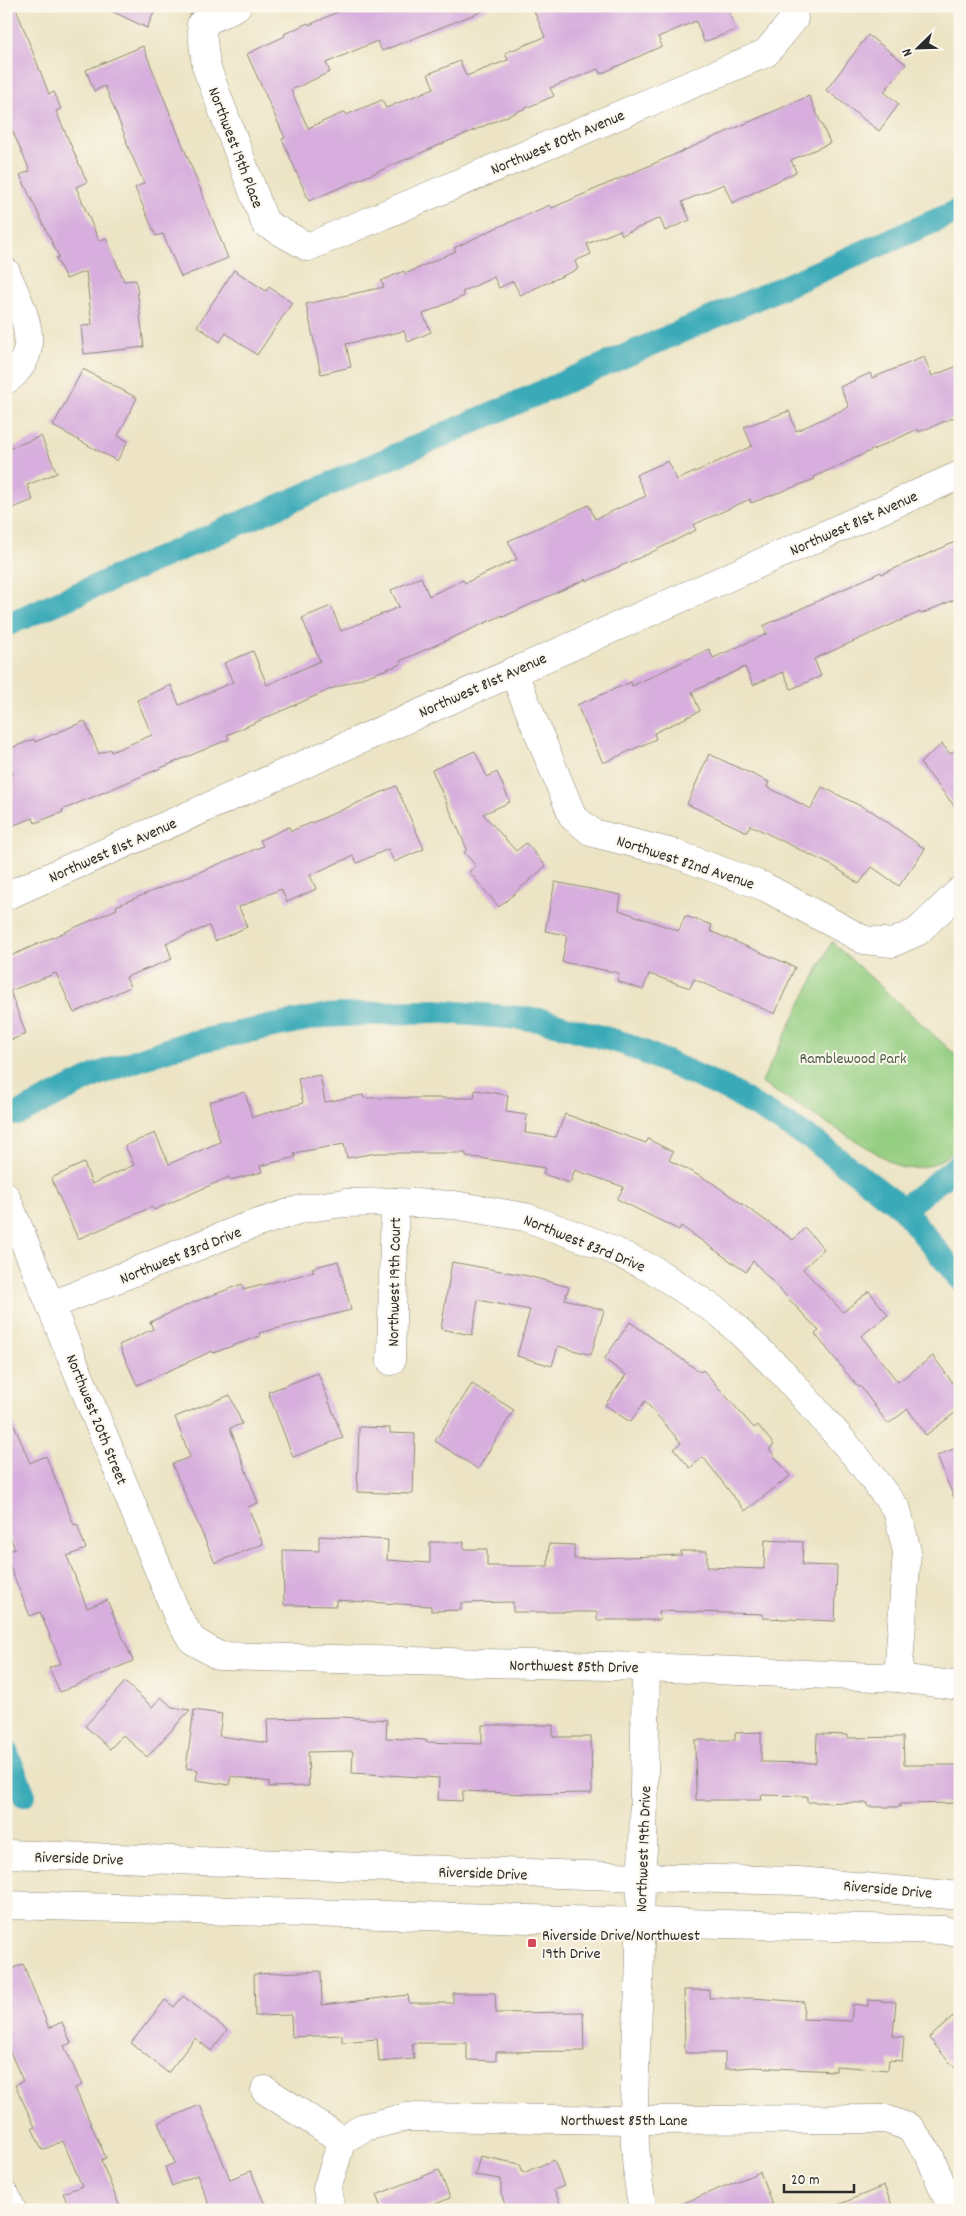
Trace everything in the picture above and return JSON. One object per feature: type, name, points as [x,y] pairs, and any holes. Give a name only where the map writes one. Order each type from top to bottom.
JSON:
[{"type":"street","name":"Northwest 19th Place","points":[[237,6],[201,24],[206,66],[265,223],[308,247]]},
{"type":"street","name":"Northwest 80th Avenue","points":[[308,247],[766,53],[793,12]]},
{"type":"street","points":[[6,272],[29,334],[26,359],[10,378],[6,380]]},
{"type":"street","name":"Northwest 81st Avenue","points":[[6,896],[960,475]]},
{"type":"street","name":"Northwest 82nd Avenue","points":[[513,671],[573,817],[593,832],[673,853],[765,887],[864,940],[892,943],[917,932],[960,891]]},
{"type":"street","name":"Northwest 20th Street","points":[[6,1197],[52,1305],[178,1617],[192,1640]]},
{"type":"street","name":"Northwest 83rd Drive","points":[[52,1305],[243,1228],[301,1209],[344,1203],[395,1202],[454,1205],[526,1217],[599,1244],[654,1270],[721,1314],[783,1373],[856,1455],[897,1510],[907,1552],[898,1678]]},
{"type":"street","name":"Northwest 19th Court","points":[[391,1361],[395,1202]]},
{"type":"street","name":"Northwest 85th Drive","points":[[192,1640],[219,1656],[646,1667],[898,1678],[960,1686]]},
{"type":"street","name":"Northwest 19th Drive","points":[[643,2210],[637,2181],[633,2120],[643,1849],[646,1667]]},
{"type":"street","name":"Riverside Drive","points":[[6,1854],[799,1881],[960,1896]]},
{"type":"street","points":[[6,1905],[944,1930],[960,1934]]},
{"type":"street","points":[[265,2090],[342,2140],[327,2189],[331,2210]]},
{"type":"street","name":"Northwest 85th Lane","points":[[342,2140],[365,2127],[407,2116],[633,2120],[886,2119],[910,2128],[929,2154],[952,2210]]},
{"type":"street","points":[[6,2196],[12,2210]]},
{"type":"green space","name":"Ramblewood Park","points":[[832,942],[960,1059],[960,1147],[933,1164],[910,1169],[901,1168],[761,1083]]},
{"type":"building","points":[[6,6],[15,6],[49,94],[54,92],[61,109],[56,111],[87,182],[76,187],[99,241],[106,238],[124,281],[136,280],[144,347],[84,354],[81,326],[92,325],[86,271],[66,279],[56,258],[59,257],[20,175],[30,171],[12,130],[6,132]]},
{"type":"building","points":[[101,6],[157,6],[147,28]]},
{"type":"building","points":[[351,6],[490,8],[382,51],[377,41],[326,63],[330,72],[291,90],[308,128],[345,112],[346,115],[382,100],[386,108],[434,88],[428,74],[460,61],[466,76],[508,60],[505,53],[545,37],[532,6],[730,6],[727,7],[736,30],[704,42],[696,21],[658,37],[662,46],[600,74],[598,69],[550,88],[554,96],[309,201],[282,139],[285,138],[247,54],[285,36],[284,34]]},
{"type":"building","points":[[868,35],[906,64],[884,92],[899,104],[879,131],[826,90]]},
{"type":"building","points":[[143,46],[228,258],[181,277],[163,234],[156,236],[135,188],[144,183],[105,86],[94,91],[86,70]]},
{"type":"building","points":[[809,96],[830,143],[791,160],[796,172],[732,203],[724,184],[682,202],[690,220],[665,231],[660,218],[622,235],[620,230],[587,244],[591,254],[575,261],[578,269],[520,295],[513,281],[499,288],[494,277],[462,292],[464,296],[423,314],[431,332],[408,342],[404,331],[346,344],[351,367],[321,374],[306,304],[384,287],[381,281],[404,271],[405,274],[456,251],[454,248],[496,228],[550,205],[552,208]]},
{"type":"building","points":[[234,270],[266,291],[269,287],[292,303],[257,355],[226,333],[220,342],[197,326]]},
{"type":"building","points":[[924,357],[932,376],[960,365],[960,415],[919,432],[918,429],[814,477],[815,479],[751,503],[750,499],[693,525],[696,530],[650,553],[587,581],[586,579],[503,617],[503,615],[400,661],[401,664],[331,689],[227,735],[229,739],[62,810],[63,812],[35,823],[33,818],[6,828],[6,776],[13,774],[6,758],[6,750],[34,739],[35,742],[85,721],[99,754],[110,749],[111,752],[152,735],[137,700],[171,685],[179,705],[233,682],[224,663],[253,651],[267,685],[320,661],[302,618],[331,606],[341,631],[399,607],[391,590],[421,577],[429,596],[463,580],[465,583],[517,559],[508,541],[589,505],[595,519],[646,496],[636,475],[668,461],[677,480],[752,446],[744,427],[789,411],[796,431],[849,407],[840,387],[870,373],[872,378]]},
{"type":"building","points":[[83,369],[137,398],[118,436],[128,441],[117,461],[53,426]]},
{"type":"building","points":[[41,436],[57,473],[27,485],[33,500],[6,511],[6,450]]},
{"type":"building","points":[[960,540],[960,597],[921,614],[920,612],[814,659],[821,676],[791,689],[783,672],[753,685],[745,667],[692,692],[700,711],[654,733],[656,739],[603,763],[577,705],[631,682],[632,686],[709,649],[713,658],[767,634],[763,626],[881,572],[882,574]]},
{"type":"building","points":[[942,744],[950,754],[960,746],[960,813],[920,763]]},
{"type":"building","points":[[475,751],[487,777],[497,772],[510,802],[483,814],[516,851],[526,843],[546,866],[499,907],[469,872],[476,866],[464,852],[467,849],[432,770]]},
{"type":"building","points":[[709,754],[769,782],[767,787],[811,809],[822,787],[873,812],[925,849],[899,886],[872,867],[859,884],[835,867],[750,825],[747,832],[687,804]]},
{"type":"building","points":[[396,786],[424,849],[394,862],[388,849],[357,863],[353,856],[310,875],[316,889],[287,902],[281,889],[239,907],[247,927],[215,941],[209,926],[166,943],[172,959],[126,977],[130,987],[74,1013],[56,973],[10,991],[26,1034],[6,1042],[6,958],[117,909],[116,906],[263,846],[260,840],[289,827],[291,831]]},
{"type":"building","points":[[555,882],[621,895],[619,910],[679,931],[685,916],[712,925],[710,931],[795,967],[775,1014],[694,979],[690,988],[649,974],[643,990],[617,981],[619,973],[562,962],[567,935],[545,931]]},
{"type":"building","points":[[320,1075],[325,1102],[363,1095],[364,1098],[474,1098],[475,1090],[508,1095],[506,1112],[527,1115],[525,1133],[556,1137],[565,1114],[646,1143],[648,1139],[673,1152],[669,1160],[711,1182],[793,1240],[805,1228],[824,1249],[803,1269],[843,1312],[869,1291],[888,1315],[861,1336],[898,1382],[933,1356],[960,1393],[960,1409],[926,1435],[908,1409],[888,1424],[860,1386],[858,1387],[815,1334],[819,1331],[753,1261],[746,1272],[681,1226],[679,1230],[617,1199],[624,1187],[575,1170],[570,1183],[543,1174],[545,1168],[466,1156],[466,1153],[376,1153],[347,1158],[344,1144],[294,1153],[296,1157],[260,1166],[262,1172],[230,1180],[229,1177],[154,1210],[152,1207],[78,1239],[51,1178],[84,1163],[92,1184],[134,1165],[125,1146],[155,1133],[169,1164],[220,1142],[209,1102],[245,1092],[252,1117],[303,1103],[298,1079]]},
{"type":"building","points":[[338,1261],[351,1310],[259,1333],[260,1336],[213,1353],[212,1351],[137,1385],[119,1345],[153,1329],[150,1322],[194,1302],[242,1284],[243,1290],[314,1272],[312,1268]]},
{"type":"building","points":[[452,1262],[528,1276],[569,1287],[565,1299],[604,1310],[591,1355],[558,1346],[552,1366],[517,1356],[530,1310],[478,1300],[472,1335],[441,1329]]},
{"type":"building","points":[[630,1322],[700,1372],[703,1370],[754,1428],[758,1425],[774,1445],[769,1449],[790,1476],[745,1511],[703,1457],[690,1468],[674,1449],[681,1443],[645,1401],[630,1422],[605,1405],[626,1375],[604,1359]]},
{"type":"building","points":[[318,1373],[343,1438],[293,1457],[268,1392]]},
{"type":"building","points":[[472,1384],[514,1410],[478,1469],[435,1441]]},
{"type":"building","points":[[230,1395],[242,1424],[230,1428],[258,1503],[248,1507],[263,1544],[215,1563],[172,1464],[190,1457],[175,1417]]},
{"type":"building","points":[[6,1406],[30,1463],[46,1456],[74,1525],[77,1524],[86,1549],[67,1556],[87,1608],[107,1600],[133,1661],[60,1692],[49,1668],[61,1663],[40,1612],[30,1616],[6,1557],[6,1552],[15,1549],[6,1527]]},
{"type":"building","points":[[359,1427],[390,1428],[390,1433],[415,1434],[413,1494],[357,1492]]},
{"type":"building","points":[[960,1446],[960,1510],[959,1510],[937,1456]]},
{"type":"building","points":[[319,1536],[388,1540],[387,1560],[430,1563],[430,1542],[464,1542],[464,1549],[487,1549],[487,1566],[548,1566],[549,1544],[574,1545],[574,1559],[681,1555],[681,1551],[707,1551],[707,1567],[764,1569],[765,1540],[803,1542],[802,1565],[837,1566],[835,1621],[763,1618],[763,1614],[659,1611],[660,1620],[597,1620],[597,1612],[513,1612],[513,1602],[461,1603],[461,1610],[431,1611],[431,1606],[336,1600],[336,1606],[284,1605],[283,1550],[319,1551]]},
{"type":"building","points":[[125,1682],[152,1707],[161,1697],[172,1707],[190,1710],[147,1757],[123,1735],[110,1749],[85,1726]]},
{"type":"building","points":[[194,1710],[222,1714],[219,1736],[268,1743],[267,1719],[341,1717],[387,1720],[386,1738],[482,1744],[482,1725],[553,1725],[553,1737],[591,1737],[592,1793],[525,1794],[463,1791],[462,1801],[438,1800],[439,1778],[352,1773],[353,1751],[308,1752],[309,1786],[269,1787],[269,1782],[231,1776],[229,1785],[196,1780],[198,1770],[186,1768]]},
{"type":"building","points":[[761,1732],[761,1762],[816,1763],[817,1734],[848,1735],[848,1738],[903,1737],[904,1765],[960,1765],[960,1803],[900,1804],[900,1807],[868,1807],[868,1803],[807,1802],[807,1796],[761,1795],[762,1800],[696,1800],[695,1740],[735,1740],[735,1733]]},
{"type":"building","points":[[23,1964],[49,2028],[62,2022],[71,2043],[64,2046],[82,2085],[75,2088],[106,2158],[101,2160],[121,2210],[70,2210],[63,2193],[82,2186],[63,2141],[42,2150],[32,2128],[35,2127],[15,2085],[23,2081],[6,2043],[6,1971]]},
{"type":"building","points":[[321,1971],[322,2005],[408,1995],[409,2003],[453,2003],[453,1993],[495,1993],[496,2013],[583,2012],[584,2051],[496,2052],[496,2061],[467,2060],[467,2043],[412,2043],[414,2059],[379,2062],[377,2039],[342,2042],[342,2035],[292,2037],[291,2015],[255,2016],[254,1974]]},
{"type":"building","points":[[684,1990],[709,1990],[709,1998],[753,1998],[804,2002],[803,2019],[851,2021],[853,2004],[868,2006],[868,2000],[896,2002],[893,2036],[904,2037],[902,2061],[889,2060],[888,2070],[836,2066],[836,2071],[754,2067],[725,2069],[725,2053],[685,2053]]},
{"type":"building","points":[[183,1996],[227,2030],[211,2051],[195,2038],[168,2073],[131,2043],[165,2000],[174,2007]]},
{"type":"building","points":[[960,2011],[960,2074],[929,2038]]},
{"type":"building","points":[[200,2105],[230,2179],[251,2171],[267,2210],[211,2210],[197,2175],[172,2186],[165,2167],[175,2163],[158,2123]]},
{"type":"building","points":[[480,2156],[520,2164],[523,2173],[554,2160],[564,2186],[554,2190],[563,2210],[507,2210],[501,2194],[501,2179],[475,2175]]},
{"type":"building","points":[[439,2170],[450,2198],[421,2210],[382,2210],[376,2195]]},
{"type":"building","points":[[760,2172],[774,2210],[669,2210],[669,2209]]},
{"type":"building","points":[[884,2186],[894,2210],[828,2210],[828,2209]]},
{"type":"waterway","points":[[6,625],[960,210]]},
{"type":"waterway","points":[[18,1114],[98,1074],[184,1044],[323,1016],[434,1011],[541,1020],[626,1044],[727,1089],[816,1142],[903,1209],[960,1279]]},
{"type":"waterway","points":[[903,1209],[960,1164]]},
{"type":"waterway","points":[[6,1751],[24,1795]]},
{"type":"place","name":"Riverside Drive/Northwest 19th Drive","points":[[532,1943]]}]
